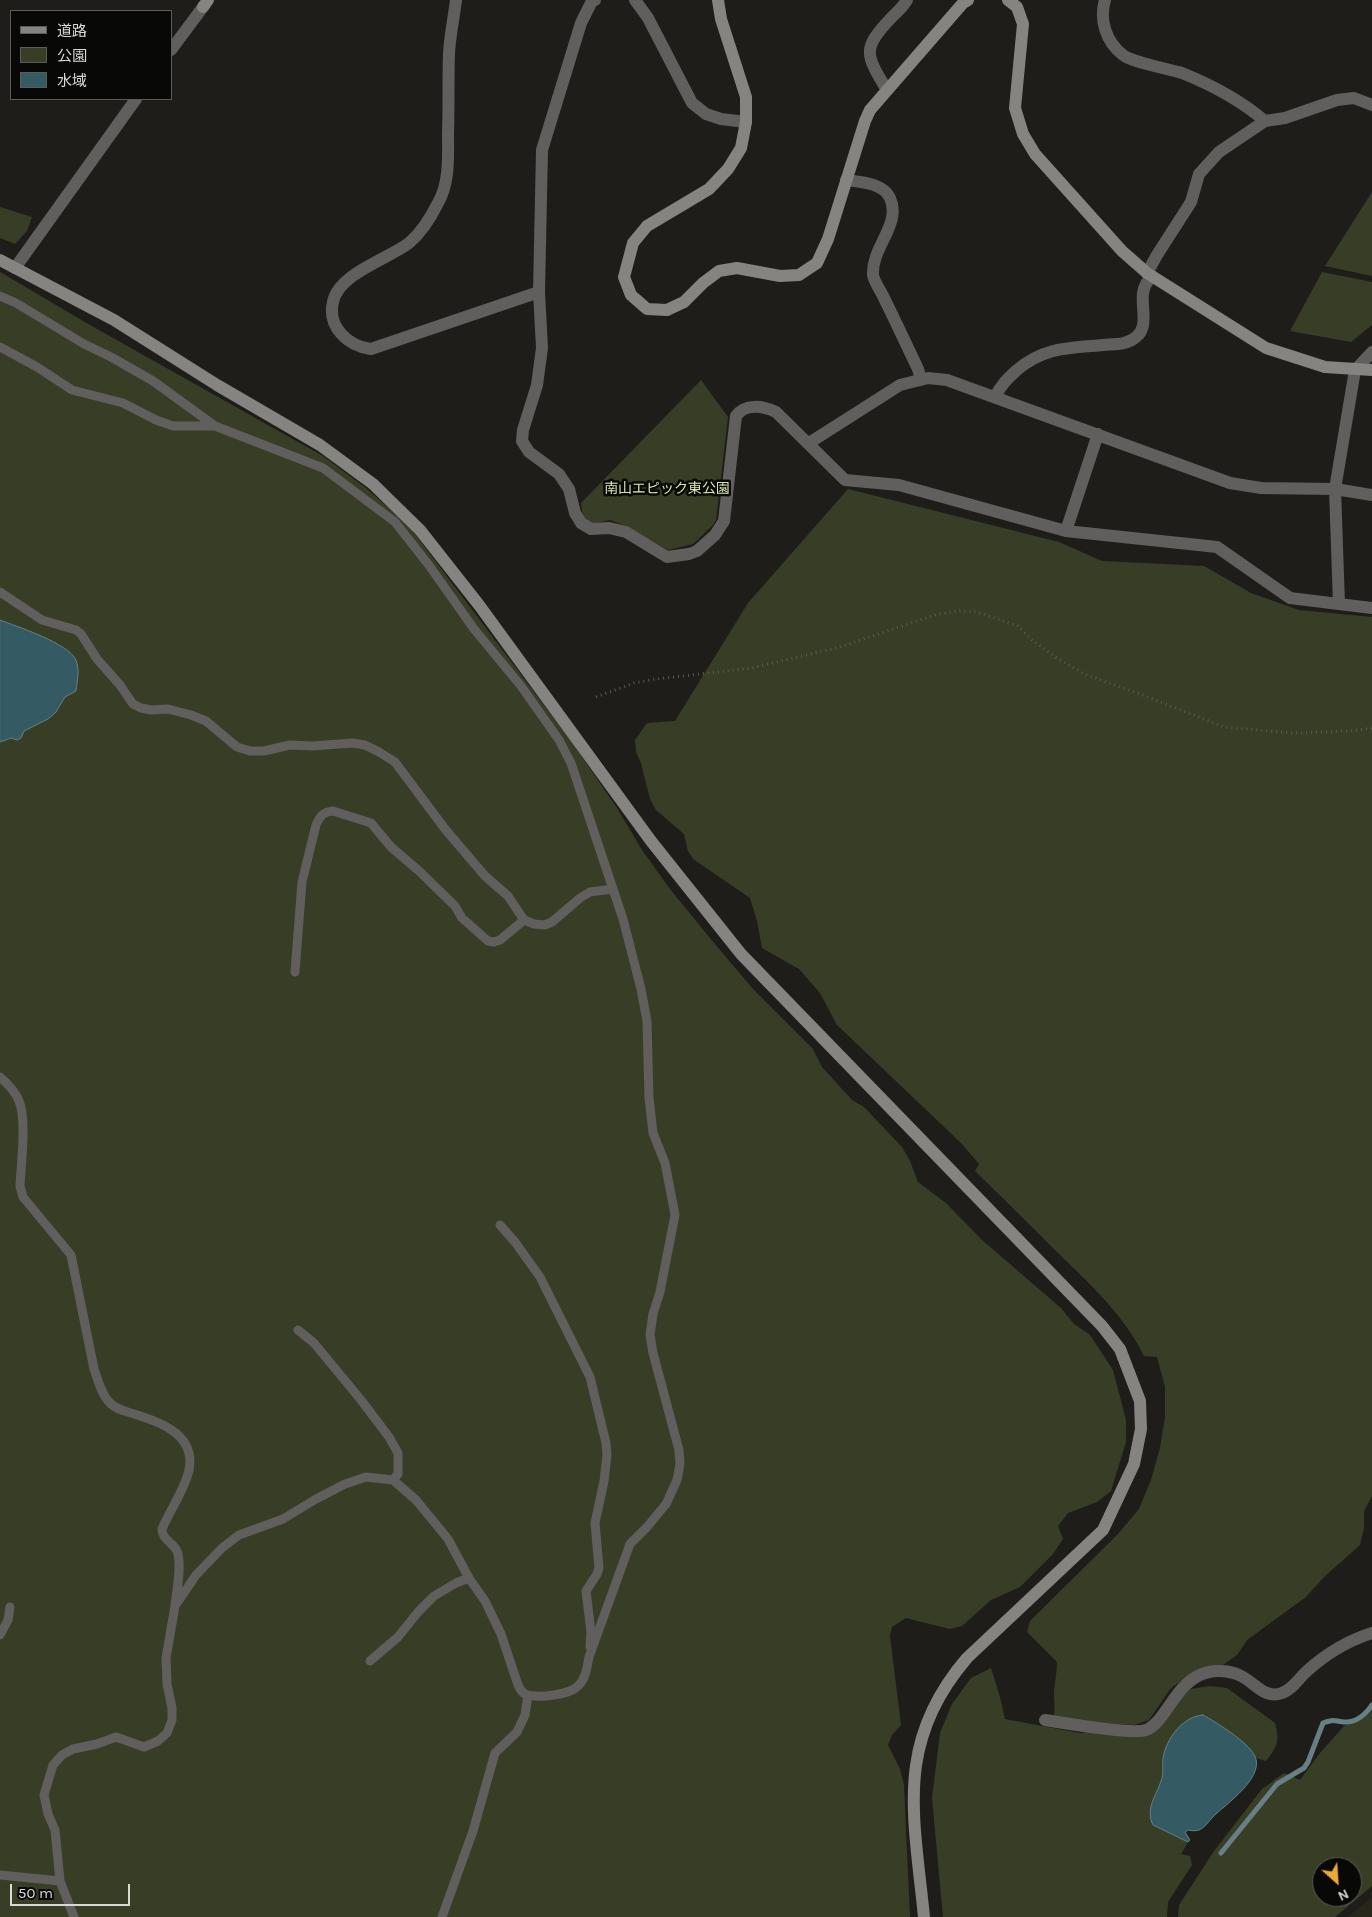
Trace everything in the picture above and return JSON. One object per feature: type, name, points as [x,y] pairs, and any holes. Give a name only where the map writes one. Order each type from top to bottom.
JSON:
[{"type":"street","points":[[456,0],[449,51],[448,174],[439,201],[426,222],[409,242],[344,284],[333,301],[332,311],[335,322],[341,334],[350,342],[360,347],[371,349],[539,292]]},
{"type":"street","points":[[595,0],[592,1],[581,23],[542,150],[539,292],[541,357],[538,385],[523,430],[522,441],[529,452],[558,474],[569,489],[575,513],[581,523],[591,529],[609,528],[626,532],[667,556],[690,554],[708,542],[722,527],[735,423],[739,412],[747,407],[760,407],[776,412],[845,480],[900,485],[1066,531],[1216,547],[1290,598],[1372,608]]},
{"type":"street","points":[[635,0],[648,18],[692,102],[706,114],[721,119],[746,122]]},
{"type":"street","points":[[718,0],[721,19],[746,96],[746,122],[741,148],[728,169],[709,189],[647,226],[633,243],[624,277],[631,295],[647,308],[667,310],[684,302],[703,283],[719,271],[737,268],[780,276],[800,275],[818,263],[828,240],[870,110],[963,3],[968,0]]},
{"type":"street","points":[[886,90],[869,54],[874,37],[907,0]]},
{"type":"street","points":[[1008,0],[1017,7],[1023,24],[1015,108],[1022,134],[1035,154],[1122,251],[1150,275],[1266,348],[1325,367],[1372,370]]},
{"type":"street","points":[[1105,0],[1103,20],[1108,38],[1124,56],[1181,73],[1220,90],[1249,107],[1265,121]]},
{"type":"street","points":[[172,49],[205,3]]},
{"type":"street","points":[[995,396],[1002,384],[1029,360],[1040,354],[1065,348],[1119,344],[1131,341],[1139,335],[1142,327],[1143,293],[1157,255],[1191,202],[1199,174],[1219,152],[1265,121],[1285,118],[1337,100],[1354,98],[1372,105]]},
{"type":"street","points":[[15,268],[135,100]]},
{"type":"street","points":[[846,180],[864,182],[880,188],[888,195],[894,206],[892,218],[877,255],[873,276],[918,368],[921,380]]},
{"type":"street","points":[[0,260],[114,320],[217,385],[320,446],[373,484],[420,530],[479,605],[651,841],[740,954],[1102,1326],[1120,1349],[1140,1401],[1141,1429],[1134,1464],[1103,1530],[968,1658],[950,1679],[927,1721],[914,1770],[914,1826],[924,1917]]},
{"type":"street","points":[[1339,604],[1335,489],[1354,370],[1372,352]]},
{"type":"street","points":[[808,443],[900,385],[928,378],[947,380],[995,396],[1230,483],[1261,488],[1335,489],[1372,495]]},
{"type":"street","points":[[1066,531],[1098,434]]},
{"type":"street","points":[[1045,1720],[1095,1728],[1146,1730],[1156,1724],[1180,1690],[1208,1672],[1220,1671],[1239,1674],[1267,1694],[1284,1693],[1329,1652],[1356,1638],[1372,1633]]},
{"type":"lane","points":[[0,296],[16,303],[84,344],[111,357],[153,382],[215,426],[323,468],[395,522],[428,564],[474,629],[521,686],[559,740],[571,763],[624,919],[641,989],[647,1021],[649,1098],[653,1133],[665,1163],[675,1215],[650,1335],[679,1450],[680,1464],[677,1480],[666,1504],[630,1544],[589,1657]]},
{"type":"lane","points":[[0,347],[72,390],[123,403],[156,420],[173,426],[215,426]]},
{"type":"lane","points":[[0,592],[42,620],[76,630],[81,634],[97,659],[120,685],[133,704],[141,708],[151,710],[168,709],[191,715],[206,721],[237,747],[250,751],[264,751],[290,745],[312,746],[353,743],[365,745],[395,762],[445,829],[485,876],[508,896],[524,920],[534,924],[545,925],[552,922],[590,892],[613,890]]},
{"type":"lane","points":[[295,972],[302,882],[319,818],[327,812],[333,811],[371,823],[391,847],[418,870],[455,906],[462,918],[488,941],[500,940],[524,920]]},
{"type":"lane","points":[[0,1077],[15,1092],[20,1101],[23,1114],[20,1186],[23,1197],[65,1245],[71,1255],[94,1369],[105,1397],[119,1410],[169,1426],[178,1434],[188,1450],[189,1470],[162,1529],[165,1538],[174,1546],[179,1558],[175,1606],[166,1658],[167,1684],[172,1708],[172,1720],[167,1733],[158,1741],[144,1747],[116,1737],[97,1744],[73,1749],[62,1755],[53,1765],[44,1795],[48,1814],[55,1830],[60,1881],[74,1917]]},
{"type":"lane","points":[[175,1606],[196,1575],[222,1548],[239,1535],[283,1519],[345,1484],[366,1477],[393,1480],[416,1500],[448,1539],[469,1578],[486,1601],[502,1634],[521,1692],[528,1695],[563,1694],[580,1686],[586,1675],[591,1632],[586,1591],[599,1568],[595,1522],[604,1481],[607,1455],[606,1443],[590,1378],[559,1314],[540,1277],[515,1242],[500,1225]]},
{"type":"lane","points":[[298,1330],[314,1343],[389,1437],[398,1453],[398,1474],[393,1480]]},
{"type":"lane","points":[[370,1661],[398,1637],[434,1596],[469,1578]]},
{"type":"lane","points":[[0,1635],[8,1620],[10,1607]]},
{"type":"lane","points":[[442,1917],[473,1831],[495,1753],[517,1732],[525,1715],[528,1695]]},
{"type":"lane","points":[[0,1876],[60,1881]]},
{"type":"path","points":[[596,697],[634,683],[752,668],[840,646],[938,614],[961,611],[977,612],[1018,626],[1032,640],[1084,674],[1224,727],[1292,733],[1352,731],[1372,728]]},
{"type":"shaded area","points":[[1372,1897],[1372,1917],[1348,1917],[1362,1907]]},
{"type":"green space","points":[[1372,192],[1372,276],[1325,266]]},
{"type":"green space","points":[[0,207],[32,217],[27,231],[15,244],[0,238]]},
{"type":"green space","points":[[0,272],[90,325],[323,456],[366,488],[409,526],[571,741],[617,808],[642,850],[670,889],[709,937],[753,989],[813,1049],[822,1067],[852,1100],[864,1107],[902,1147],[918,1182],[946,1203],[982,1240],[1061,1308],[1074,1324],[1090,1335],[1113,1370],[1126,1420],[1126,1442],[1111,1491],[1097,1502],[1068,1513],[1058,1526],[1063,1539],[1053,1554],[1020,1587],[991,1600],[962,1626],[950,1629],[906,1618],[892,1627],[890,1636],[901,1725],[892,1735],[888,1745],[900,1769],[904,1785],[910,1917],[0,1917]]},
{"type":"green space","points":[[1322,272],[1372,282],[1372,325],[1351,342],[1290,331]]},
{"type":"green space","name":"南山エピック東公園","points":[[701,380],[728,417],[716,520],[713,525],[693,544],[668,550],[626,526],[610,520],[591,524],[583,517],[581,503]]},
{"type":"green space","points":[[848,489],[1059,542],[1102,561],[1204,566],[1251,593],[1299,610],[1372,617],[1372,1496],[1364,1511],[1364,1528],[1360,1545],[1323,1578],[1306,1597],[1247,1640],[1237,1655],[1223,1665],[1205,1668],[1192,1673],[1171,1688],[1149,1720],[1134,1725],[1087,1722],[1054,1716],[1057,1662],[1027,1632],[1030,1621],[1118,1534],[1139,1509],[1151,1480],[1160,1448],[1165,1417],[1165,1387],[1157,1357],[1144,1356],[1127,1327],[1106,1301],[975,1171],[979,1164],[961,1143],[837,1025],[820,993],[799,969],[762,948],[750,898],[693,859],[688,851],[684,834],[656,810],[650,799],[641,763],[636,752],[635,740],[647,723],[675,721],[748,603]]},
{"type":"green space","points":[[991,1668],[1005,1719],[1080,1733],[1095,1731],[1142,1735],[1180,1693],[1210,1686],[1227,1688],[1275,1723],[1277,1739],[1273,1752],[1266,1761],[1256,1758],[1247,1746],[1217,1723],[1203,1715],[1163,1756],[1162,1778],[1151,1805],[1153,1825],[1188,1842],[1181,1854],[1190,1856],[1192,1865],[1168,1902],[1167,1917],[943,1917],[932,1798],[940,1733],[952,1704],[971,1678]]},
{"type":"green space","points":[[1372,1709],[1372,1886],[1362,1894],[1362,1857],[1312,1857],[1312,1907],[1347,1907],[1335,1917],[1178,1917],[1179,1905],[1214,1851],[1262,1789],[1284,1773],[1300,1780],[1320,1753],[1344,1726]]},
{"type":"water","points":[[0,620],[42,636],[63,648],[76,660],[78,672],[76,691],[65,697],[56,712],[48,719],[24,731],[21,738],[17,740],[11,738],[0,742]]},
{"type":"water","points":[[1203,1715],[1233,1734],[1248,1747],[1256,1759],[1256,1767],[1254,1774],[1243,1790],[1204,1827],[1199,1830],[1188,1830],[1185,1832],[1190,1840],[1188,1842],[1153,1825],[1150,1813],[1162,1778],[1163,1758],[1168,1743],[1182,1724],[1196,1716]]},
{"type":"waterway","points":[[1221,1853],[1277,1784],[1304,1768],[1323,1723],[1353,1721],[1364,1715],[1372,1705]]}]
